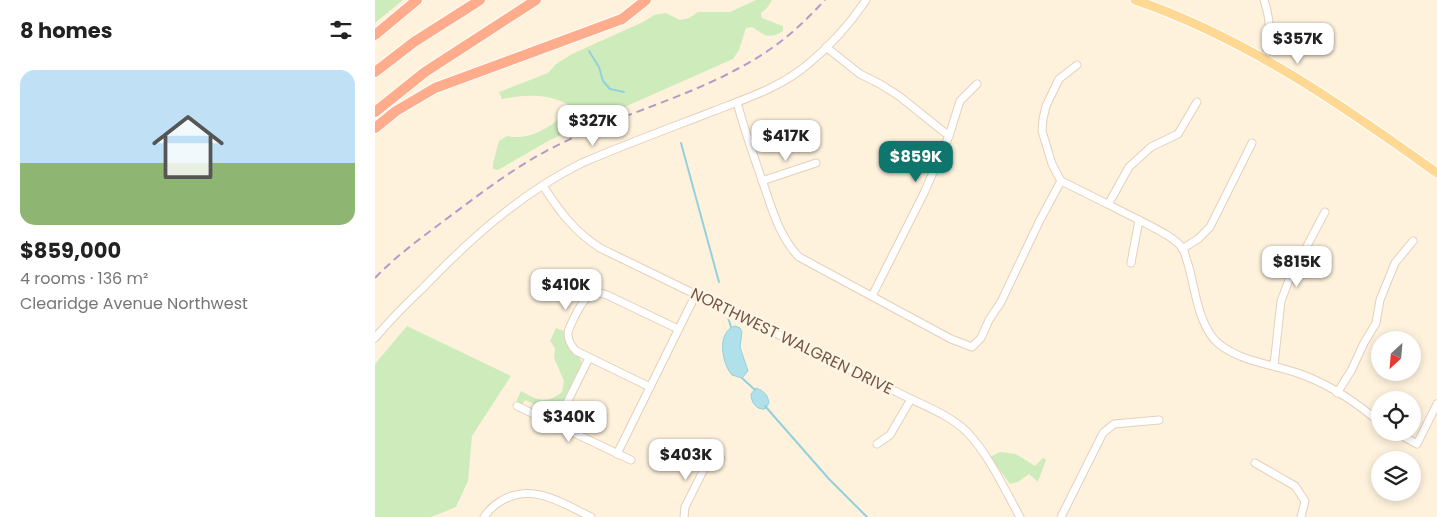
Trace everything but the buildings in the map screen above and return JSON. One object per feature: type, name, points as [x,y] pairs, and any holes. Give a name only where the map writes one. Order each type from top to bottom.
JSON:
[{"type":"highway","points":[[375,35],[417,0]]},
{"type":"highway","points":[[375,72],[414,42],[480,0]]},
{"type":"highway","points":[[375,112],[425,72],[536,0]]},
{"type":"highway","points":[[375,128],[408,103],[435,88],[615,21],[627,15],[646,0]]},
{"type":"main road","points":[[1135,0],[1208,30],[1265,60],[1345,108],[1437,172]]},
{"type":"street","points":[[375,338],[450,259],[506,211],[564,172],[737,102],[781,82],[806,66],[826,47],[855,16],[866,0]]},
{"type":"street","points":[[1264,0],[1268,11],[1270,40],[1265,60]]},
{"type":"street","points":[[826,47],[859,74],[899,96],[949,136]]},
{"type":"street","points":[[1077,65],[1059,79],[1046,106],[1043,119],[1042,131],[1061,181],[1109,203],[1163,232],[1182,248],[1193,279],[1200,311],[1207,328],[1217,342],[1230,352],[1246,359],[1274,365],[1305,375],[1354,401],[1371,415]]},
{"type":"street","points":[[872,296],[924,192],[949,136],[960,101],[977,84]]},
{"type":"street","points":[[737,102],[746,137],[782,236],[799,257],[951,338],[972,347],[981,338],[989,320],[1001,302],[1018,270],[1039,220],[1061,181]]},
{"type":"street","points":[[1109,203],[1129,167],[1151,147],[1178,134],[1197,102]]},
{"type":"street","points":[[1182,248],[1198,239],[1210,227],[1251,144]]},
{"type":"street","points":[[763,181],[816,163]]},
{"type":"street","name":"NORTHWEST WALGREN DRIVE","points":[[543,186],[567,221],[591,242],[946,416],[967,432],[980,448],[1020,517]]},
{"type":"street","points":[[1274,365],[1281,301],[1289,280],[1325,212]]},
{"type":"street","points":[[1131,263],[1139,220]]},
{"type":"street","points":[[1337,393],[1351,372],[1364,343],[1376,323],[1381,300],[1395,263],[1413,241]]},
{"type":"street","points":[[650,387],[589,358],[573,348],[568,335],[582,303],[587,297],[596,293],[607,295],[678,329]]},
{"type":"street","points":[[617,454],[696,294]]},
{"type":"street","points":[[556,425],[589,358]]},
{"type":"street","points":[[877,444],[890,435],[911,398]]},
{"type":"street","points":[[1421,436],[1437,404]]},
{"type":"street","points":[[517,406],[631,460]]},
{"type":"street","points":[[1061,517],[1103,433],[1114,424],[1159,420]]},
{"type":"street","points":[[684,517],[685,507],[706,465],[721,459]]},
{"type":"street","points":[[1255,463],[1295,486],[1305,502],[1301,517]]},
{"type":"street","points":[[484,517],[492,508],[507,498],[533,493],[544,495],[591,517]]},
{"type":"green space","points":[[375,0],[403,0],[375,23]]},
{"type":"green space","points":[[756,0],[772,0],[761,13],[762,18],[783,26],[783,31],[770,36],[752,27],[746,28],[739,50],[733,59],[550,140],[498,170],[493,169],[499,141],[507,136],[516,137],[540,132],[567,112],[567,104],[559,100],[527,96],[502,99],[499,92],[548,73],[556,64],[572,54],[643,22],[654,15],[666,13],[680,20],[689,18],[698,12],[730,12]]},
{"type":"green space","points":[[407,326],[511,376],[472,436],[468,481],[456,507],[431,517],[375,517],[375,364]]},
{"type":"green space","points":[[556,328],[564,331],[568,346],[580,358],[582,364],[558,413],[551,418],[539,413],[541,407],[525,400],[522,405],[516,402],[521,391],[541,400],[551,399],[562,392],[564,381],[554,358],[555,348],[550,341]]},
{"type":"green space","points":[[1000,452],[1016,454],[1035,466],[1043,458],[1046,460],[1038,482],[1029,474],[1018,482],[1010,484],[990,457]]},
{"type":"water","points":[[735,326],[740,328],[742,332],[740,347],[748,371],[742,378],[732,375],[728,370],[723,349],[725,335],[729,329]]},
{"type":"water","points":[[756,388],[768,398],[769,403],[765,409],[757,407],[753,403],[751,394]]},
{"type":"waterway","points":[[589,51],[599,67],[603,81],[610,89],[624,92]]},
{"type":"waterway","points":[[681,143],[719,282]]},
{"type":"waterway","points":[[728,317],[731,327]]},
{"type":"waterway","points":[[742,378],[755,390]]},
{"type":"waterway","points":[[765,406],[829,479],[867,517]]},
{"type":"railway","points":[[375,278],[418,240],[524,164],[579,135],[690,91],[744,66],[784,39],[825,0]]}]
